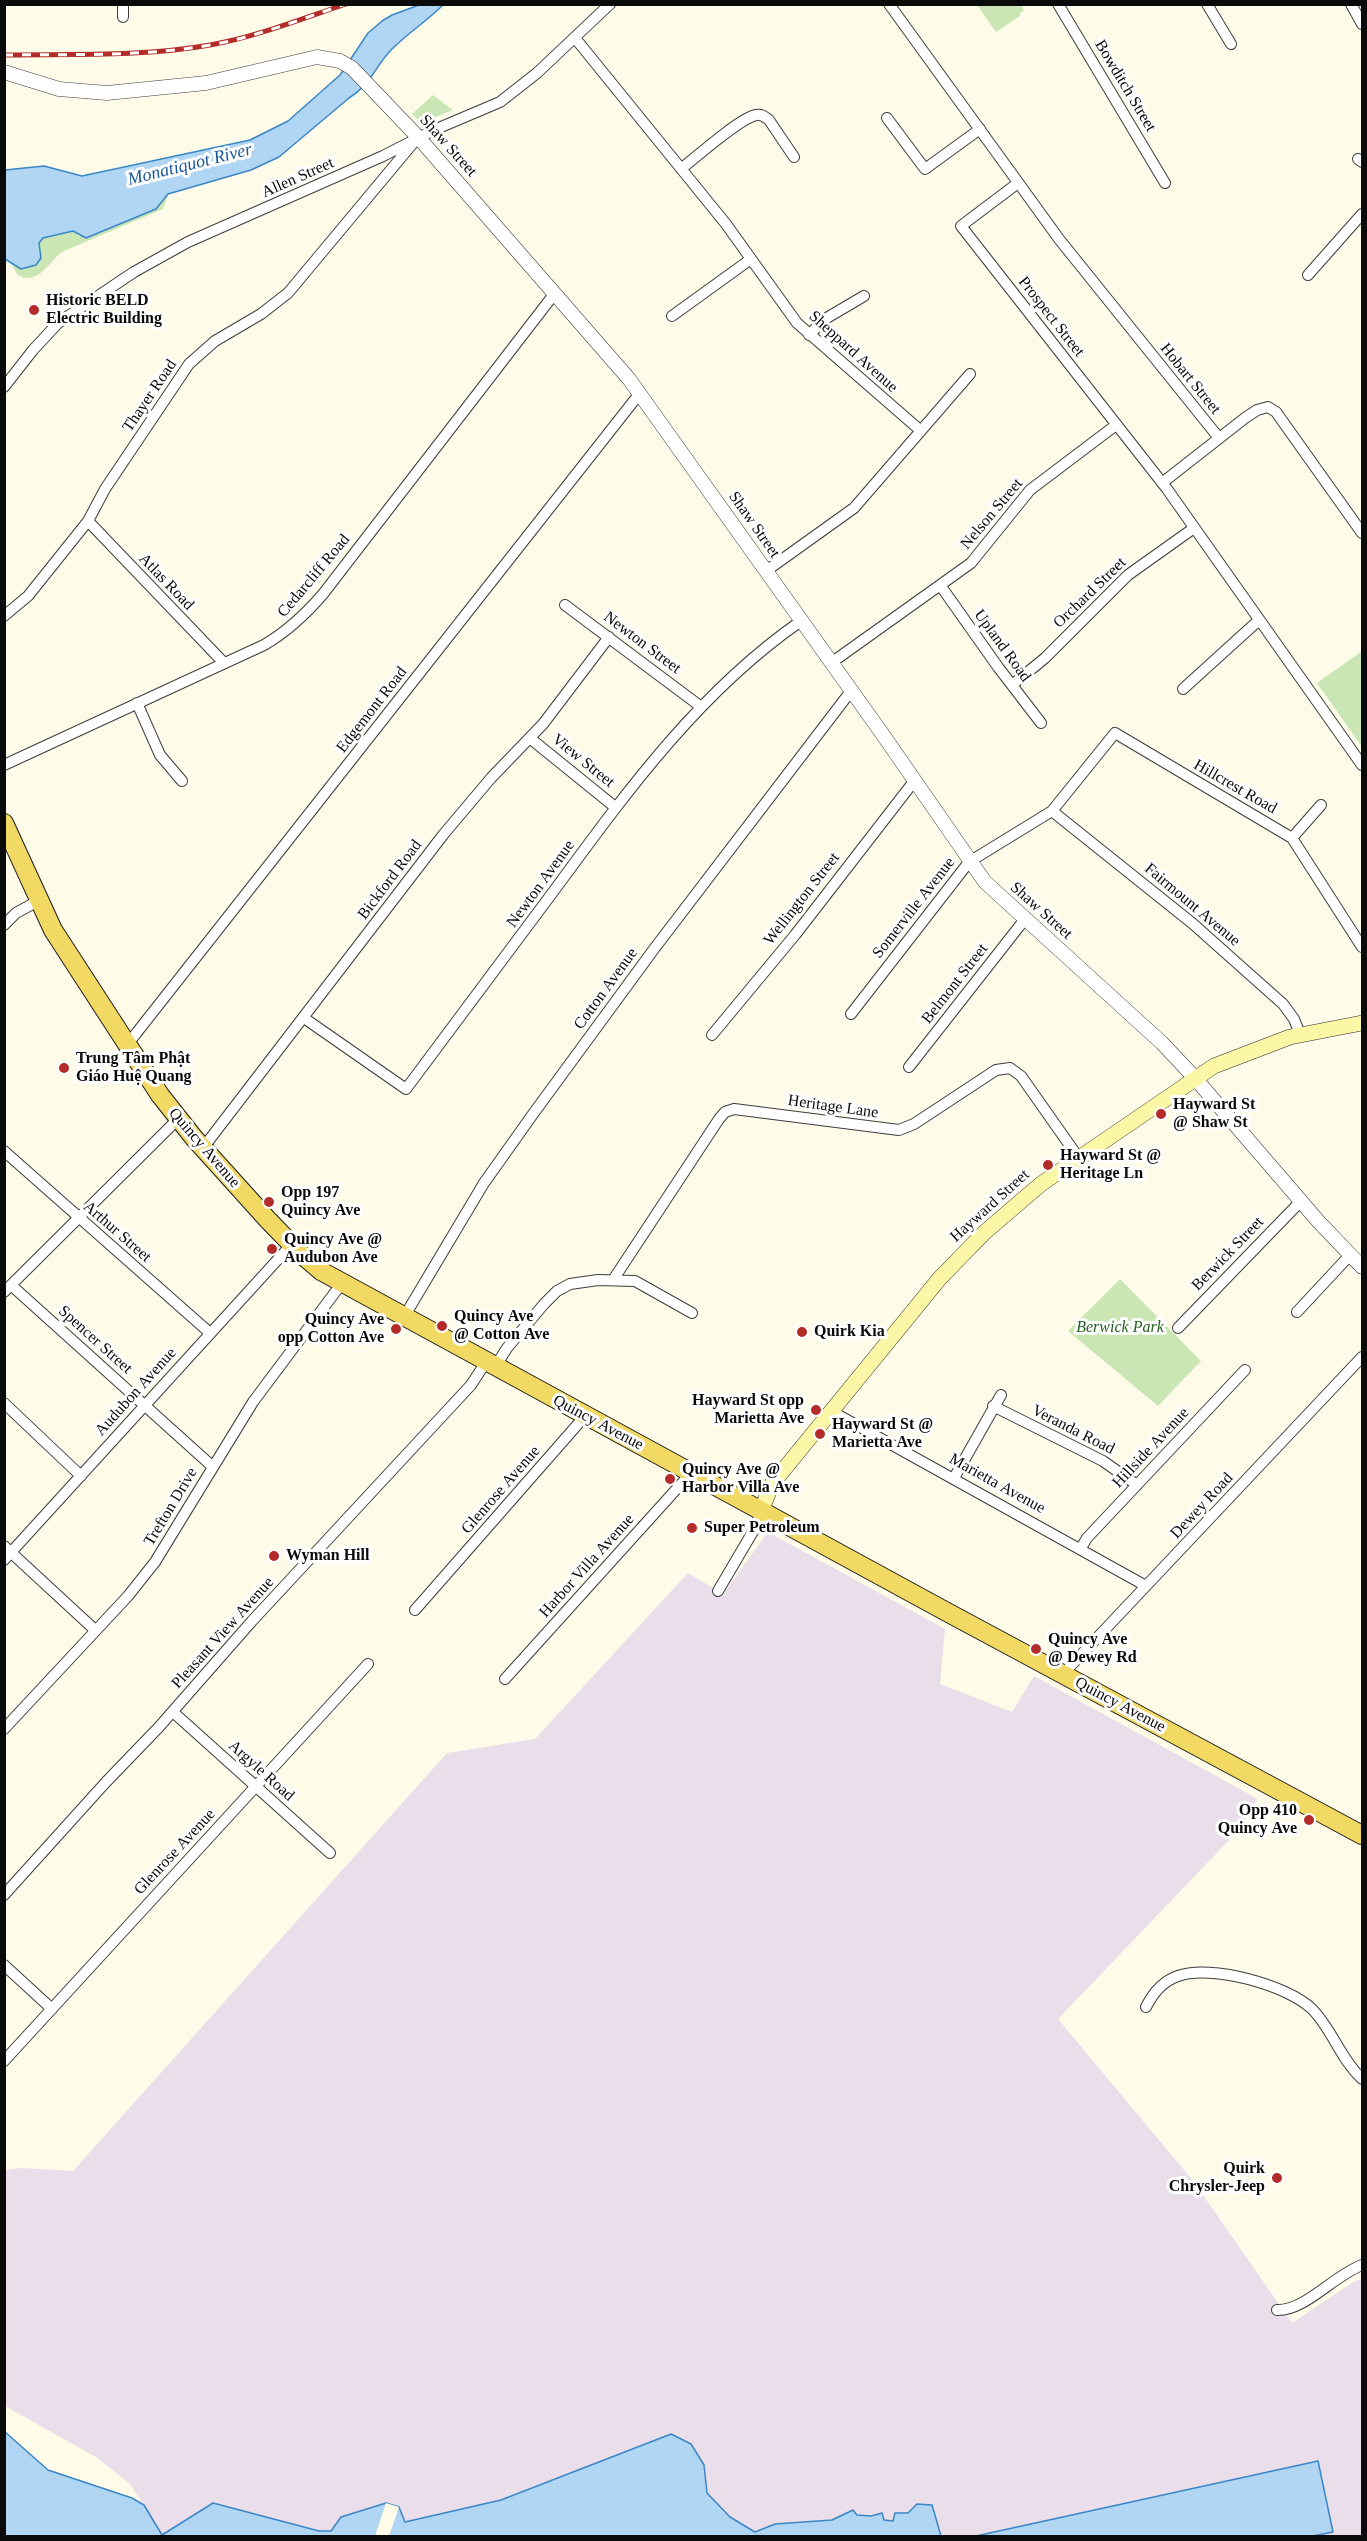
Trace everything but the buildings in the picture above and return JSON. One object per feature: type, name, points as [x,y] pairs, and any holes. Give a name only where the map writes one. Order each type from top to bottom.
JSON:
[{"type":"main road","name":"Quincy Avenue","points":[[4,823],[38,901],[57,937],[178,1119],[291,1245],[315,1266],[490,1365],[1362,1835]]},
{"type":"main road","name":"Hayward Street","points":[[761,1511],[772,1484],[923,1297],[958,1259],[1012,1208],[1078,1157],[1194,1077],[1240,1054],[1300,1034],[1362,1023]]},
{"type":"street","points":[[123,4],[123,17]]},
{"type":"street","name":"Allen Street","points":[[4,387],[58,323],[159,257],[383,156],[418,137],[500,102],[523,86],[610,4]]},
{"type":"street","name":"Hobart Street","points":[[889,4],[1102,296],[1218,438],[1162,483]]},
{"type":"street","name":"Bowditch Street","points":[[1058,4],[1165,183]]},
{"type":"street","points":[[1207,4],[1231,44]]},
{"type":"street","points":[[1352,4],[1362,24]]},
{"type":"street","name":"Sheppard Avenue","points":[[575,38],[681,169],[788,312],[809,335],[921,431]]},
{"type":"street","name":"Shaw Street","points":[[4,72],[59,89],[106,93],[206,83],[310,58],[324,57],[340,61],[352,68],[418,137],[640,393],[985,882],[1162,1043],[1362,1267]]},
{"type":"street","points":[[681,169],[742,121],[756,115],[769,120],[794,158]]},
{"type":"street","points":[[887,118],[925,169],[980,129]]},
{"type":"street","name":"Thayer Road","points":[[4,616],[28,596],[87,521],[105,489],[189,364],[215,340],[261,314],[288,293],[418,137]]},
{"type":"street","name":"Prospect Street","points":[[1018,183],[961,226],[1162,483]]},
{"type":"street","points":[[1308,276],[1362,214]]},
{"type":"street","points":[[672,316],[751,260]]},
{"type":"street","name":"Cedarcliff Road","points":[[4,765],[264,645],[283,634],[300,620],[323,594],[555,293]]},
{"type":"street","points":[[809,335],[825,319],[864,296]]},
{"type":"street","points":[[766,571],[854,508],[970,374]]},
{"type":"street","name":"Edgemont Road","points":[[127,1045],[640,393]]},
{"type":"street","points":[[1218,438],[1257,410],[1268,407],[1274,410],[1362,533]]},
{"type":"street","name":"Nelson Street","points":[[831,663],[977,558],[1036,485],[1116,425]]},
{"type":"street","points":[[1162,483],[1362,765]]},
{"type":"street","name":"Atlas Road","points":[[87,521],[224,663]]},
{"type":"street","name":"Orchard Street","points":[[1012,685],[1045,658],[1128,574],[1194,528]]},
{"type":"street","name":"Upland Road","points":[[940,585],[1041,723]]},
{"type":"street","name":"Newton Street","points":[[565,605],[700,706]]},
{"type":"street","points":[[1183,689],[1259,620]]},
{"type":"street","name":"Newton Avenue","points":[[304,1018],[406,1089],[615,807],[700,706],[763,649],[801,621]]},
{"type":"street","name":"Bickford Road","points":[[203,1148],[444,834],[491,778],[531,739],[609,638]]},
{"type":"street","name":"Cotton Avenue","points":[[404,1317],[478,1192],[527,1122],[654,949],[851,691]]},
{"type":"street","points":[[137,703],[160,755],[182,781]]},
{"type":"street","name":"Hillcrest Road","points":[[1068,791],[1115,733],[1292,838],[1362,947]]},
{"type":"street","name":"View Street","points":[[531,739],[615,807]]},
{"type":"street","name":"Wellington Street","points":[[712,1035],[795,935],[915,780]]},
{"type":"street","name":"Somerville Avenue","points":[[851,1014],[969,862],[1052,811],[1068,791]]},
{"type":"street","points":[[1292,838],[1321,805]]},
{"type":"street","name":"Fairmount Avenue","points":[[1052,811],[1192,922],[1226,952],[1283,1004],[1294,1019],[1300,1034]]},
{"type":"street","points":[[4,925],[16,913],[38,901]]},
{"type":"street","name":"Belmont Street","points":[[909,1067],[1025,919]]},
{"type":"street","name":"Heritage Lane","points":[[613,1280],[719,1119],[729,1110],[738,1109],[899,1130],[914,1124],[996,1070],[1010,1068],[1021,1076],[1078,1157]]},
{"type":"street","points":[[8,1288],[178,1119]]},
{"type":"street","name":"Arthur Street","points":[[4,1151],[210,1334]]},
{"type":"street","name":"Berwick Street","points":[[1178,1328],[1301,1201]]},
{"type":"street","name":"Audubon Avenue","points":[[7,1553],[81,1476],[291,1245]]},
{"type":"street","points":[[1297,1312],[1350,1255]]},
{"type":"street","name":"Pleasant View Avenue","points":[[4,1895],[173,1712],[274,1596],[507,1348],[557,1291],[581,1282],[635,1281],[692,1313]]},
{"type":"street","name":"Trefton Drive","points":[[4,1729],[155,1562],[260,1392],[342,1283]]},
{"type":"street","name":"Spencer Street","points":[[8,1288],[145,1405],[213,1467]]},
{"type":"street","name":"Dewey Road","points":[[1062,1675],[1362,1357]]},
{"type":"street","name":"Hillside Avenue","points":[[1081,1548],[1245,1370]]},
{"type":"street","points":[[954,1478],[1001,1395]]},
{"type":"street","points":[[4,1404],[81,1476]]},
{"type":"street","name":"Veranda Road","points":[[993,1406],[1103,1461],[1137,1485]]},
{"type":"street","name":"Marietta Avenue","points":[[831,1411],[1146,1586]]},
{"type":"street","name":"Glenrose Avenue","points":[[415,1610],[585,1416]]},
{"type":"street","name":"Harbor Villa Avenue","points":[[505,1680],[691,1473]]},
{"type":"street","points":[[718,1591],[755,1528],[761,1511]]},
{"type":"street","points":[[7,1553],[95,1630]]},
{"type":"street","name":"Glenrose Avenue","points":[[4,2061],[368,1664]]},
{"type":"street","name":"Argyle Road","points":[[173,1712],[330,1853]]},
{"type":"street","points":[[4,1965],[52,2009]]},
{"type":"street","points":[[1146,2007],[1163,1984],[1172,1978],[1190,1973],[1232,1977],[1271,1987],[1293,1996],[1312,2009],[1346,2061],[1362,2079]]},
{"type":"street","points":[[1277,2310],[1297,2307],[1340,2275],[1362,2265]]},
{"type":"shaded area","points":[[768,1532],[945,1629],[940,1684],[1012,1712],[1034,1676],[1258,1799],[1233,1836],[1058,2019],[1194,2182],[1292,2323],[1355,2281],[1362,2279],[1362,2536],[1022,2536],[1019,2527],[976,2536],[941,2536],[932,2505],[917,2505],[893,2521],[884,2520],[882,2514],[857,2515],[853,2510],[832,2520],[775,2524],[755,2532],[730,2517],[707,2493],[704,2465],[691,2444],[671,2434],[501,2500],[405,2522],[399,2507],[331,2531],[319,2531],[213,2503],[162,2535],[130,2484],[96,2457],[5,2406],[5,2170],[21,2168],[73,2171],[447,1753],[535,1739],[688,1573],[723,1594]]},
{"type":"green space","points":[[977,5],[1016,5],[1018,7],[1021,5],[1024,10],[1020,16],[996,32]]},
{"type":"green space","points":[[433,95],[453,110],[421,123],[412,114]]},
{"type":"green space","points":[[168,195],[163,209],[64,251],[36,276],[24,278],[17,274],[10,262],[21,269],[41,258],[39,243],[43,238],[73,231],[79,236],[156,209]]},
{"type":"green space","points":[[1362,651],[1362,747],[1317,683]]},
{"type":"green space","name":"Berwick Park","points":[[1120,1279],[1201,1361],[1158,1406],[1068,1331]]},
{"type":"water","name":"Monatiquot River","points":[[419,5],[443,5],[386,55],[363,87],[279,157],[251,170],[168,194],[156,209],[86,238],[73,231],[43,238],[39,243],[41,258],[36,265],[21,269],[5,259],[5,170],[44,166],[82,176],[250,140],[288,121],[340,75],[368,33],[382,21]]},
{"type":"water","points":[[4,2431],[48,2470],[132,2498],[144,2505],[162,2535],[213,2503],[319,2531],[331,2531],[341,2517],[386,2503],[399,2507],[405,2522],[501,2500],[671,2434],[691,2444],[704,2465],[707,2493],[730,2517],[755,2532],[775,2524],[832,2520],[853,2510],[857,2515],[871,2516],[882,2513],[884,2520],[893,2521],[895,2513],[908,2513],[917,2504],[932,2505],[941,2536],[5,2536]]},
{"type":"water","points":[[1318,2461],[1333,2532],[1313,2536],[976,2536]]},
{"type":"pier","points":[[386,2503],[399,2507],[389,2536],[375,2536]]},
{"type":"railway","points":[[4,55],[107,54],[184,49],[244,37],[346,4]]},
{"type":"place","name":"Historic BELD Electric Building","points":[[34,310]]},
{"type":"place","name":"Trung Tâm Phật Giáo Huệ Quang","points":[[64,1068]]},
{"type":"place","name":"Hayward St @ Shaw St","points":[[1161,1114]]},
{"type":"place","name":"Hayward St @ Heritage Ln","points":[[1048,1165]]},
{"type":"place","name":"Opp 197 Quincy Ave","points":[[269,1202]]},
{"type":"place","name":"Quincy Ave @ Audubon Ave","points":[[272,1249]]},
{"type":"place","name":"Quincy Ave @ Cotton Ave","points":[[442,1326]]},
{"type":"place","name":"Quincy Ave opp Cotton Ave","points":[[396,1329]]},
{"type":"place","name":"Quirk Kia","points":[[802,1332]]},
{"type":"place","name":"Hayward St opp Marietta Ave","points":[[816,1410]]},
{"type":"place","name":"Hayward St @ Marietta Ave","points":[[820,1434]]},
{"type":"place","name":"Quincy Ave @ Harbor Villa Ave","points":[[670,1479]]},
{"type":"place","name":"Super Petroleum","points":[[692,1528]]},
{"type":"place","name":"Wyman Hill","points":[[274,1556]]},
{"type":"place","name":"Quincy Ave @ Dewey Rd","points":[[1036,1649]]},
{"type":"place","name":"Opp 410 Quincy Ave","points":[[1309,1820]]},
{"type":"place","name":"Quirk Chrysler-Jeep","points":[[1277,2178]]}]
